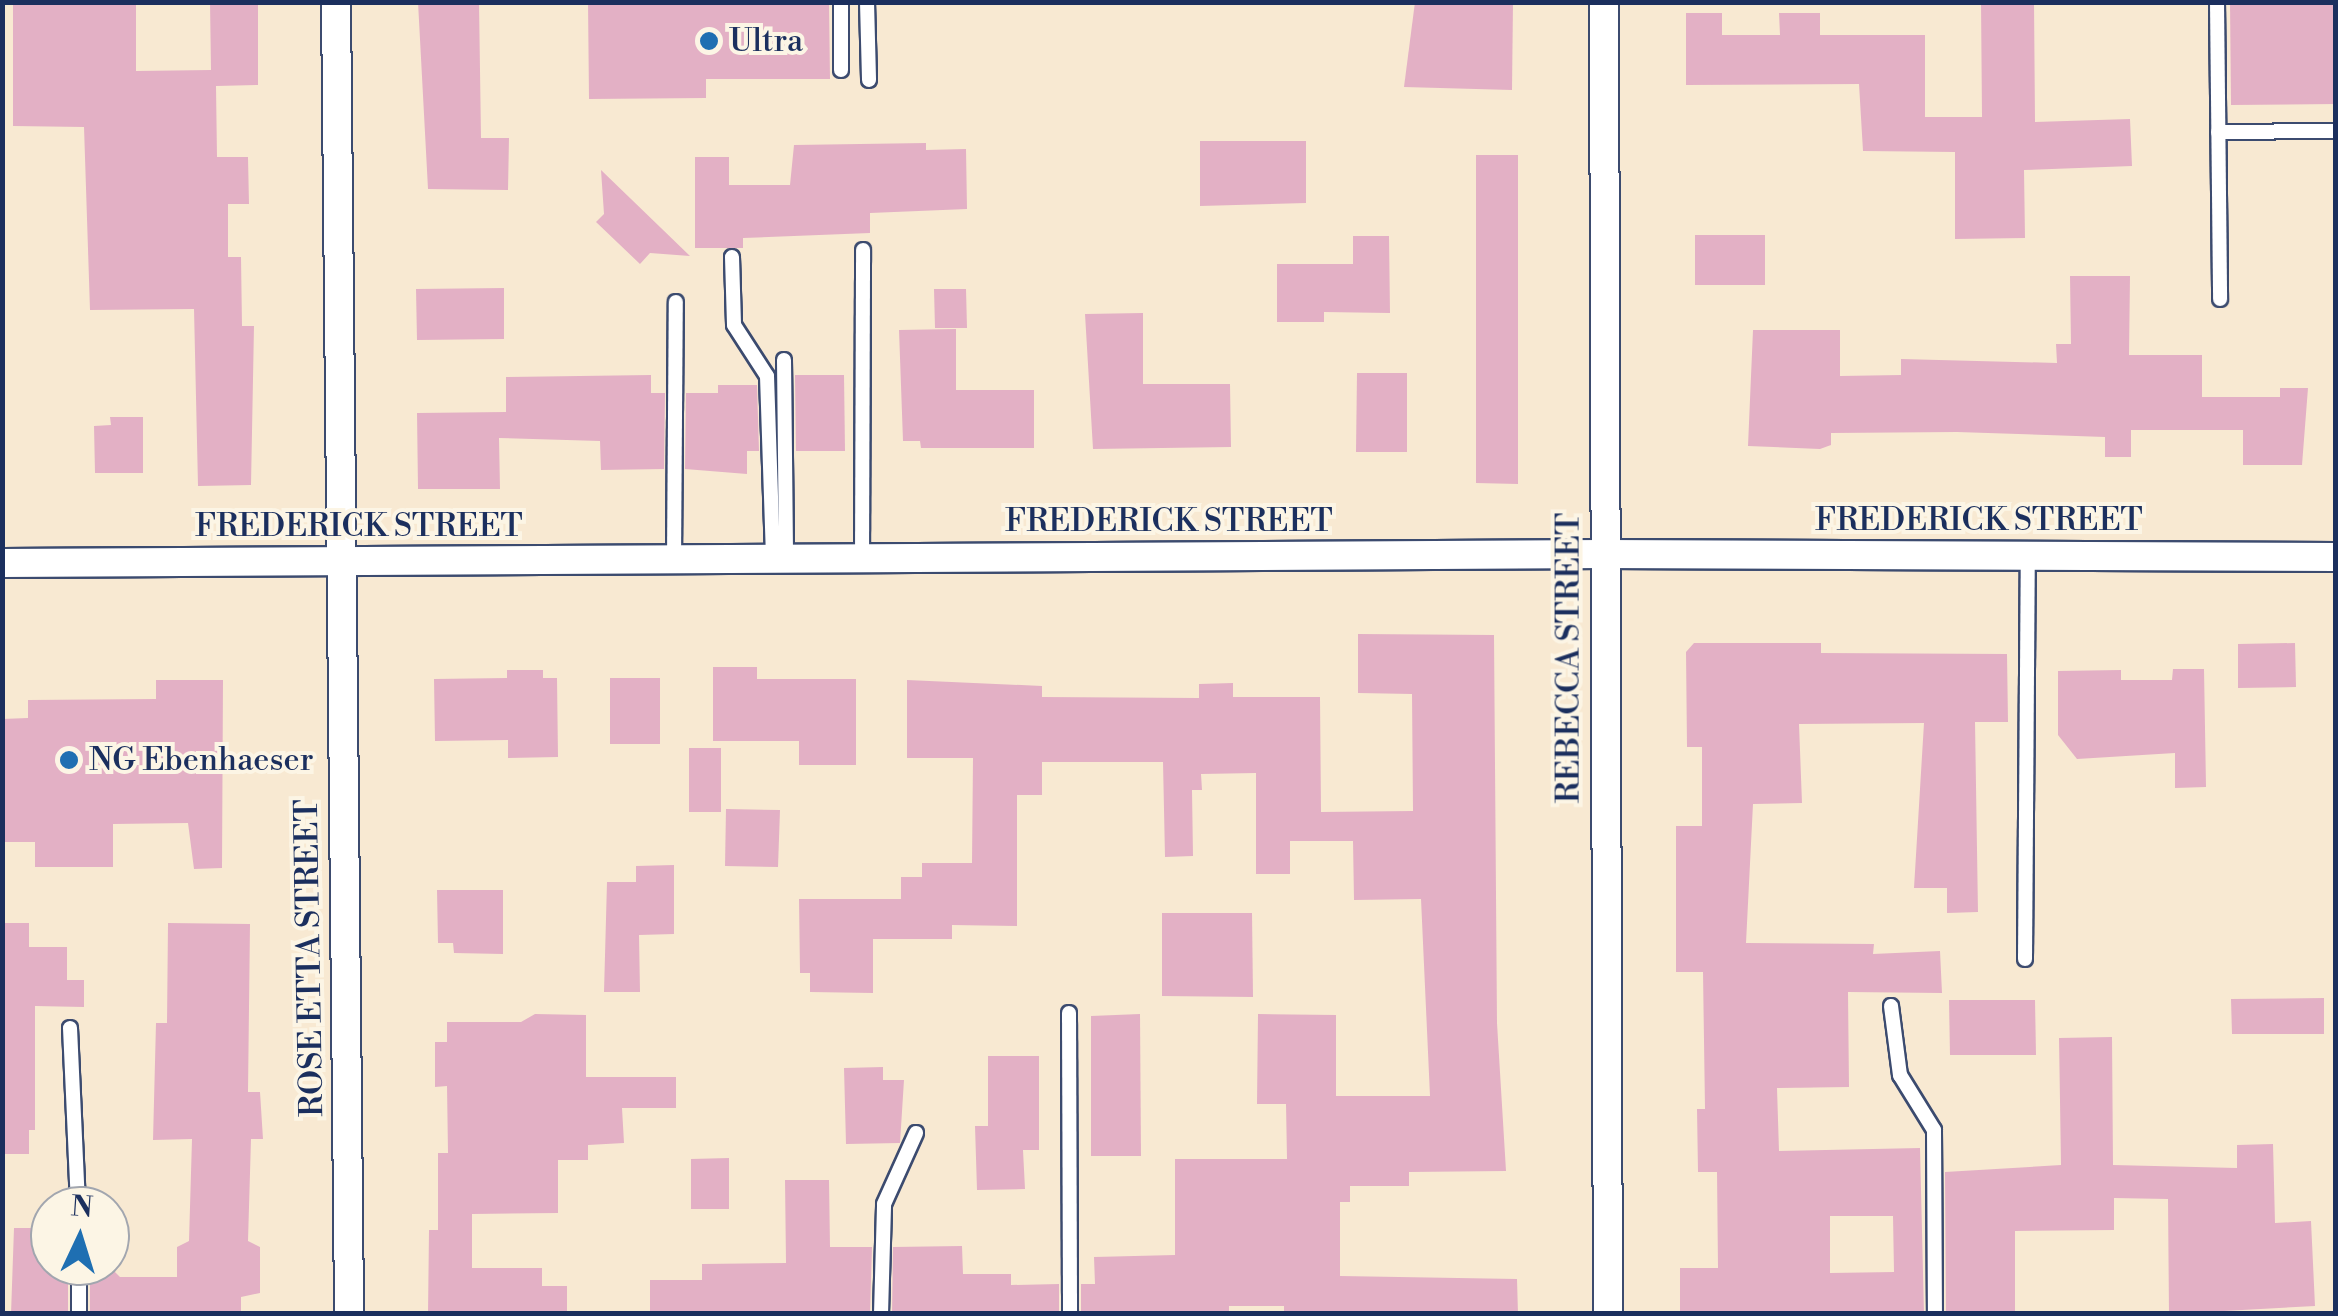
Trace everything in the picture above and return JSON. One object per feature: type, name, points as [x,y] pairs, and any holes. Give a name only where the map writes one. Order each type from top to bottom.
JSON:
[{"type":"street","name":"ROSE ETTA STREET","points":[[336,2],[348,1314]]},
{"type":"street","name":"REBECCA STREET","points":[[1604,2],[1608,1314]]},
{"type":"street","name":"FREDERICK STREET","points":[[2,562],[1603,554],[2336,557]]},
{"type":"lane","points":[[840,70],[841,2]]},
{"type":"lane","points":[[867,2],[869,80]]},
{"type":"lane","points":[[2217,2],[2220,299]]},
{"type":"lane","points":[[2218,132],[2336,131]]},
{"type":"lane","points":[[862,558],[863,250]]},
{"type":"lane","points":[[732,257],[734,325],[767,376],[780,558]]},
{"type":"lane","points":[[674,558],[676,302]]},
{"type":"lane","points":[[780,558],[784,360]]},
{"type":"lane","points":[[2025,959],[2028,556]]},
{"type":"lane","points":[[1891,1006],[1900,1075],[1934,1130],[1935,1314]]},
{"type":"lane","points":[[1069,1012],[1070,1314]]},
{"type":"lane","points":[[70,1028],[77,1186]]},
{"type":"lane","points":[[880,1314],[884,1204],[916,1133]]},
{"type":"lane","points":[[79,1286],[80,1314]]},
{"type":"building","points":[[13,2],[136,2],[136,71],[211,70],[210,2],[258,2],[258,85],[216,86],[217,157],[248,157],[249,204],[228,204],[228,257],[241,257],[242,326],[254,326],[251,485],[198,486],[194,309],[90,310],[84,127],[13,126]]},
{"type":"building","points":[[418,2],[479,2],[481,138],[509,138],[508,190],[428,189]]},
{"type":"building","name":"Ultra","points":[[588,2],[829,2],[830,79],[706,79],[706,98],[589,99]]},
{"type":"building","points":[[1415,2],[1513,2],[1512,90],[1404,87]]},
{"type":"building","points":[[1981,2],[2034,2],[2035,122],[2130,119],[2132,166],[2024,170],[2025,238],[1955,239],[1955,152],[1863,151],[1859,84],[1686,85],[1686,13],[1722,13],[1722,35],[1780,35],[1779,13],[1820,13],[1820,35],[1925,35],[1925,117],[1982,117]]},
{"type":"building","points":[[2230,2],[2336,2],[2336,104],[2231,105]]},
{"type":"building","points":[[1200,141],[1306,141],[1306,203],[1200,206]]},
{"type":"building","points":[[926,143],[926,150],[966,149],[967,209],[870,213],[870,233],[743,238],[743,248],[695,248],[695,157],[729,157],[729,185],[790,185],[794,145]]},
{"type":"building","points":[[1476,155],[1518,155],[1518,484],[1476,483]]},
{"type":"building","points":[[601,170],[690,256],[650,253],[640,264],[596,222],[604,214]]},
{"type":"building","points":[[1695,235],[1765,235],[1765,285],[1695,285]]},
{"type":"building","points":[[1353,236],[1389,236],[1390,313],[1324,312],[1324,322],[1277,322],[1277,264],[1353,264]]},
{"type":"building","points":[[2070,276],[2130,276],[2129,355],[2202,355],[2202,397],[2280,397],[2280,388],[2308,388],[2302,465],[2243,465],[2243,430],[2131,430],[2131,457],[2105,457],[2105,437],[1957,432],[1831,433],[1831,445],[1820,449],[1748,446],[1753,330],[1840,330],[1840,376],[1901,375],[1901,359],[2057,363],[2056,344],[2071,344]]},
{"type":"building","points":[[504,288],[504,339],[417,340],[416,289]]},
{"type":"building","points":[[934,289],[966,289],[967,328],[935,328]]},
{"type":"building","points":[[1143,313],[1143,384],[1230,384],[1231,447],[1093,449],[1085,314]]},
{"type":"building","points":[[956,329],[956,390],[1034,390],[1034,448],[921,448],[920,441],[903,441],[899,330]]},
{"type":"building","points":[[1357,373],[1407,373],[1407,452],[1356,452]]},
{"type":"building","points":[[651,375],[651,393],[665,393],[664,469],[601,470],[600,441],[499,438],[500,489],[418,489],[417,413],[506,412],[506,377]]},
{"type":"building","points":[[795,375],[844,375],[845,451],[796,451]]},
{"type":"building","points":[[718,385],[757,385],[759,451],[747,451],[747,474],[685,469],[686,393],[718,393]]},
{"type":"building","points":[[110,417],[143,417],[143,473],[95,473],[94,426],[111,425]]},
{"type":"building","points":[[1358,634],[1494,635],[1497,1023],[1506,1171],[1409,1172],[1409,1186],[1350,1186],[1350,1202],[1340,1202],[1340,1276],[1517,1279],[1518,1314],[1284,1314],[1284,1306],[1229,1306],[1229,1314],[1081,1314],[1081,1284],[1095,1284],[1094,1257],[1175,1255],[1175,1159],[1287,1159],[1286,1104],[1257,1104],[1258,1014],[1336,1015],[1336,1096],[1430,1096],[1421,899],[1354,900],[1353,841],[1290,841],[1290,874],[1256,874],[1256,773],[1201,774],[1202,790],[1192,790],[1193,856],[1165,857],[1163,762],[1042,762],[1042,795],[1017,795],[1017,926],[952,925],[952,939],[873,939],[873,993],[810,992],[810,973],[800,973],[799,899],[901,899],[901,877],[922,877],[922,863],[972,863],[973,758],[907,758],[907,680],[1042,686],[1042,697],[1199,698],[1199,684],[1233,683],[1233,697],[1320,697],[1321,812],[1413,811],[1412,694],[1358,693]]},
{"type":"building","points":[[1694,643],[1821,643],[1821,653],[2007,654],[2008,722],[1975,722],[1978,912],[1947,913],[1947,888],[1914,888],[1924,723],[1799,724],[1802,803],[1753,804],[1746,943],[1874,944],[1873,954],[1940,951],[1942,993],[1848,992],[1849,1087],[1777,1088],[1779,1151],[1920,1148],[1924,1314],[1680,1314],[1680,1268],[1718,1268],[1717,1172],[1698,1172],[1697,1109],[1705,1109],[1703,972],[1676,972],[1676,826],[1702,826],[1702,747],[1687,747],[1686,652]],"holes":[[[1830,1216],[1893,1216],[1894,1272],[1830,1273]]]},
{"type":"building","points":[[2295,643],[2296,687],[2238,688],[2238,644]]},
{"type":"building","points":[[713,667],[757,667],[757,679],[856,679],[856,765],[799,765],[799,741],[713,741]]},
{"type":"building","points":[[2173,669],[2204,669],[2206,787],[2175,788],[2175,753],[2077,759],[2058,735],[2058,671],[2121,670],[2121,680],[2172,680]]},
{"type":"building","points":[[507,670],[543,670],[543,678],[557,678],[558,757],[508,758],[508,740],[435,741],[434,679],[507,678]]},
{"type":"building","points":[[610,678],[660,678],[660,744],[610,744]]},
{"type":"building","points":[[156,680],[223,680],[222,868],[194,869],[188,823],[113,824],[113,867],[35,867],[35,842],[2,842],[2,719],[28,718],[28,700],[156,699]]},
{"type":"building","points":[[689,748],[721,748],[721,812],[689,812]]},
{"type":"building","points":[[726,809],[780,810],[778,867],[725,866]]},
{"type":"building","points":[[674,865],[674,934],[639,935],[640,992],[604,992],[607,882],[636,882],[636,866]]},
{"type":"building","points":[[437,890],[503,890],[503,954],[454,953],[453,943],[438,943]]},
{"type":"building","points":[[1162,913],[1252,913],[1253,997],[1162,996]]},
{"type":"building","points":[[2,923],[29,923],[29,947],[67,947],[67,980],[84,980],[84,1007],[35,1006],[35,1130],[29,1130],[29,1154],[2,1154]]},
{"type":"building","points":[[168,923],[250,924],[248,1092],[260,1092],[263,1139],[251,1139],[248,1241],[260,1247],[260,1293],[241,1297],[241,1314],[90,1314],[90,1286],[130,1286],[130,1277],[177,1277],[177,1247],[189,1241],[192,1139],[153,1140],[156,1023],[167,1023]]},
{"type":"building","points":[[2324,998],[2324,1034],[2232,1034],[2231,999]]},
{"type":"building","points":[[1949,1000],[2035,1000],[2036,1055],[1950,1055]]},
{"type":"building","points":[[535,1014],[586,1015],[586,1077],[676,1077],[676,1108],[622,1108],[624,1143],[588,1145],[588,1160],[558,1160],[558,1213],[472,1214],[472,1268],[542,1268],[542,1286],[567,1286],[567,1314],[428,1314],[429,1230],[438,1230],[438,1153],[448,1153],[447,1086],[435,1087],[435,1042],[447,1042],[447,1022],[521,1022]]},
{"type":"building","points":[[1140,1014],[1141,1156],[1091,1156],[1091,1016]]},
{"type":"building","points":[[2112,1037],[2113,1165],[2237,1168],[2237,1145],[2273,1144],[2275,1223],[2311,1221],[2315,1306],[2169,1314],[2168,1199],[2114,1198],[2114,1230],[2015,1231],[2015,1312],[1946,1313],[1945,1172],[2061,1165],[2059,1038]]},
{"type":"building","points":[[988,1056],[1039,1056],[1039,1150],[1023,1150],[1025,1189],[977,1190],[975,1126],[988,1126]]},
{"type":"building","points":[[883,1067],[883,1080],[904,1080],[900,1143],[846,1144],[844,1068]]},
{"type":"building","points":[[729,1158],[729,1209],[691,1209],[691,1159]]},
{"type":"building","points":[[785,1180],[829,1180],[830,1247],[872,1247],[870,1314],[650,1314],[650,1280],[702,1280],[702,1264],[786,1263]]},
{"type":"building","points":[[14,1228],[30,1228],[30,1286],[68,1286],[68,1314],[11,1314]]},
{"type":"building","points":[[962,1246],[963,1274],[1011,1274],[1011,1285],[1059,1284],[1059,1314],[892,1314],[893,1247]]},
{"type":"place","name":"Ultra","points":[[709,41]]},
{"type":"place","name":"NG Ebenhaeser","points":[[69,760]]}]
